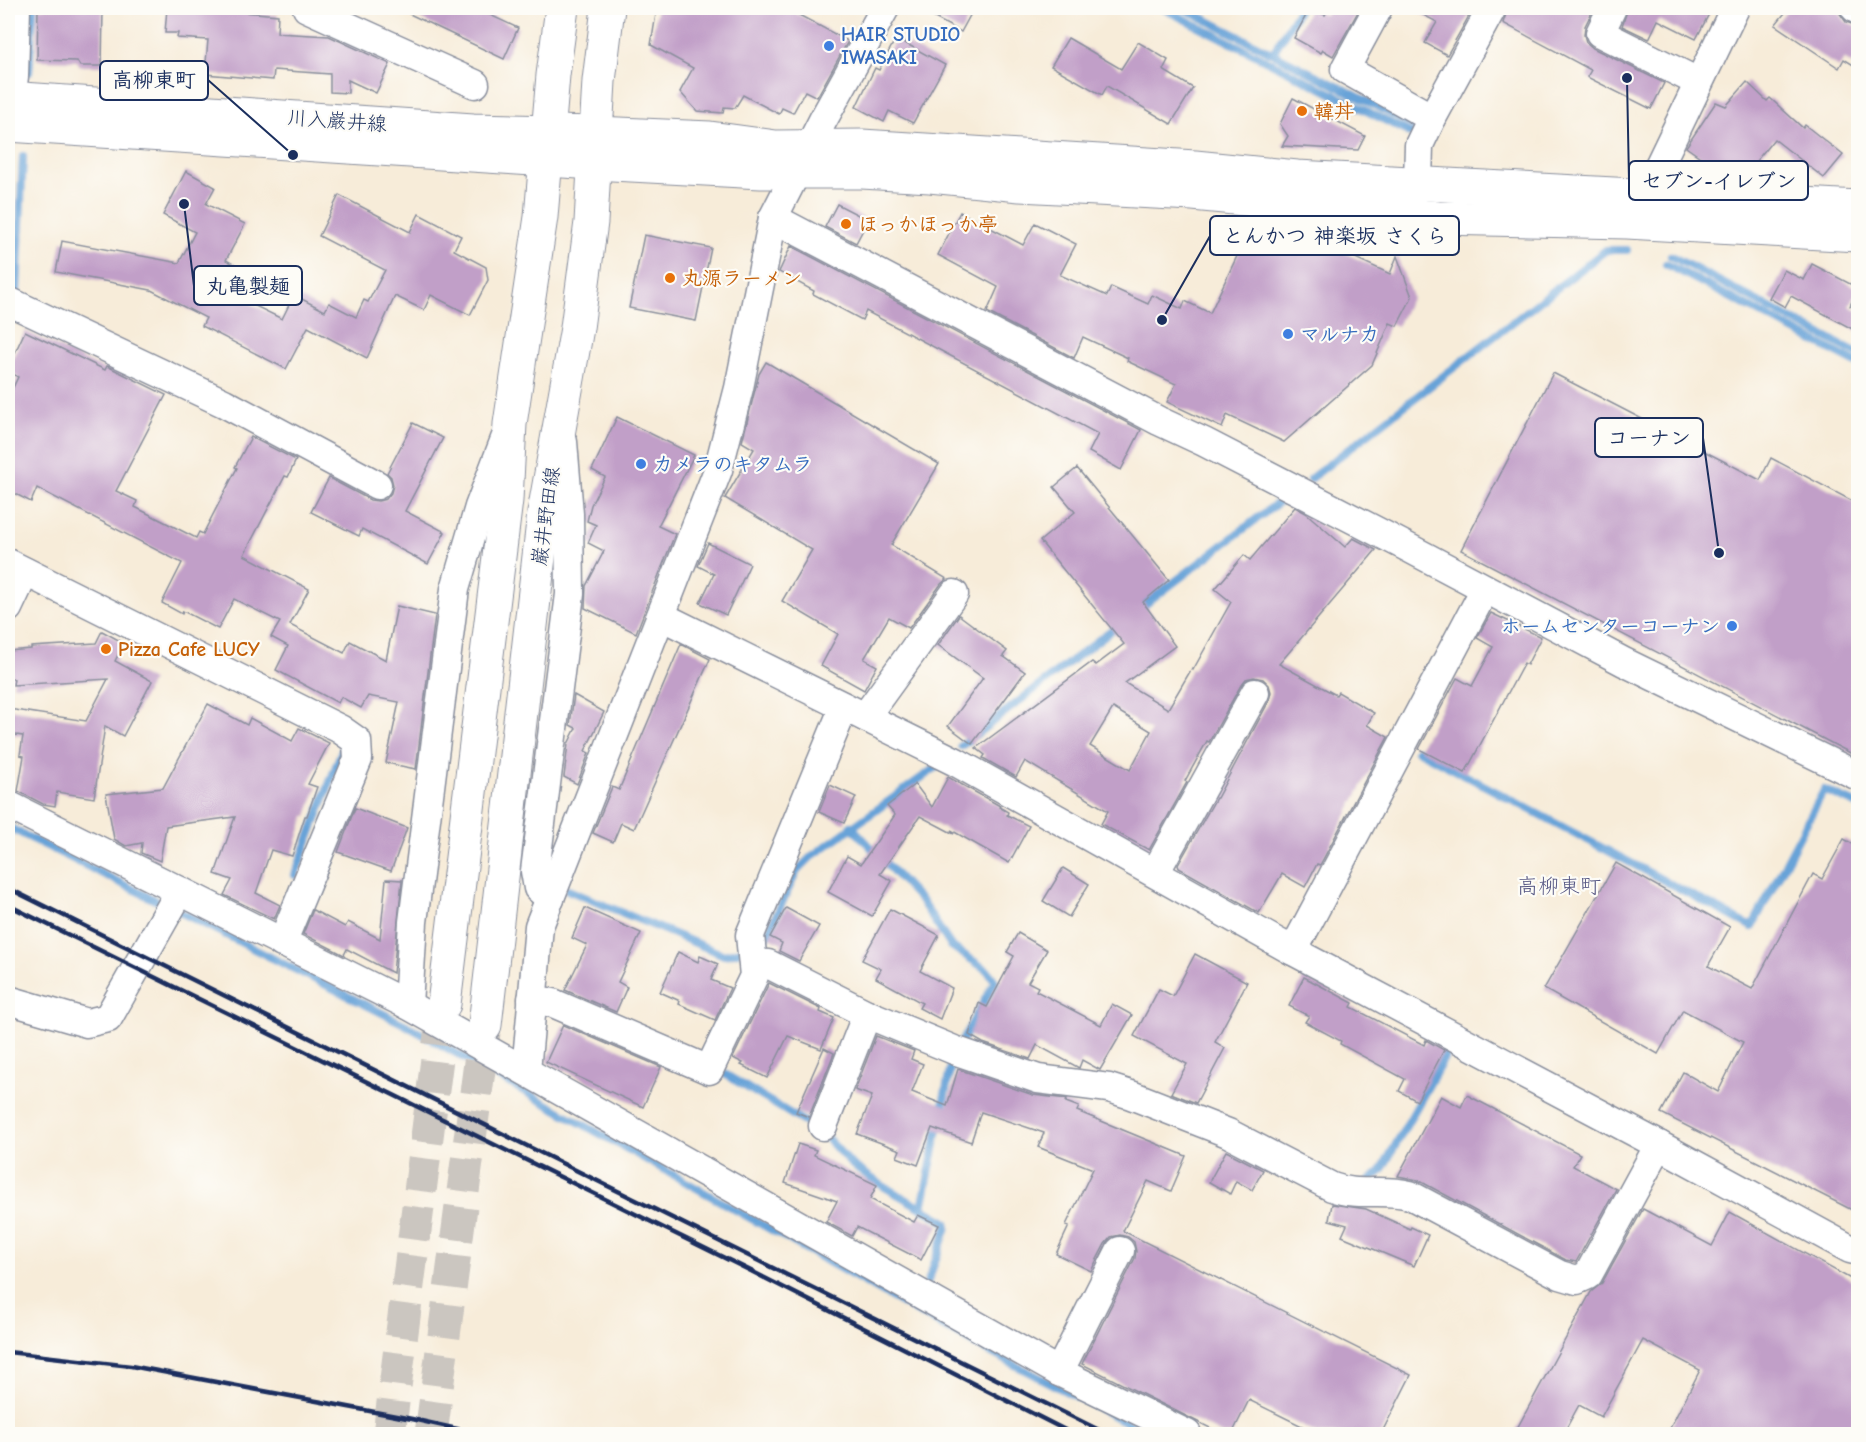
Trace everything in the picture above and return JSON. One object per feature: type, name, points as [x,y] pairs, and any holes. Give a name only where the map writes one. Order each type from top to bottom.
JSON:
[{"type":"main road","name":"巌井野田線","points":[[444,1004],[506,500],[510,424],[541,218],[553,75],[562,8]]},
{"type":"main road","name":"巌井野田線","points":[[485,1025],[544,513],[577,328],[590,234],[599,81],[608,8]]},
{"type":"main road","name":"川入巌井線","points":[[9,117],[461,130],[547,146],[595,148],[710,138],[776,147],[803,159],[862,146],[1194,181]]},
{"type":"main road","points":[[1297,177],[1358,195],[1439,202],[1438,218]]},
{"type":"main road","points":[[1194,181],[1297,177],[1418,182],[1653,209],[1846,220]]},
{"type":"main road","points":[[1194,181],[1438,218],[1653,209]]},
{"type":"street","points":[[9,117],[16,8]]},
{"type":"street","points":[[307,8],[475,84]]},
{"type":"street","points":[[526,1071],[539,926],[712,489],[724,452],[739,388],[773,218],[885,8]]},
{"type":"street","points":[[1378,8],[1345,69],[1432,118]]},
{"type":"street","points":[[1418,182],[1419,145],[1492,8]]},
{"type":"street","points":[[1612,8],[1600,33],[1698,82]]},
{"type":"street","points":[[1653,209],[1654,176],[1735,8]]},
{"type":"street","points":[[773,218],[1110,396],[1407,547],[1624,662],[1858,776]]},
{"type":"street","points":[[8,301],[224,403],[377,485]]},
{"type":"street","points":[[550,899],[538,888],[535,871],[570,594],[569,514],[561,419]]},
{"type":"street","points":[[408,1005],[412,922],[455,589],[479,507],[510,424]]},
{"type":"street","points":[[8,608],[16,568],[340,729],[357,741],[358,759],[282,943]]},
{"type":"street","points":[[1293,951],[1485,589]]},
{"type":"street","points":[[532,999],[553,1003],[709,1070],[754,976],[756,957],[750,935],[855,712],[954,594]]},
{"type":"street","points":[[661,616],[956,762],[1293,951],[1850,1249],[1858,1251]]},
{"type":"street","points":[[1155,873],[1255,693]]},
{"type":"street","points":[[8,805],[174,902],[282,943],[408,1005],[1059,1372],[1187,1434]]},
{"type":"street","points":[[8,1000],[87,1023],[108,1018],[174,902]]},
{"type":"street","points":[[756,957],[867,1014],[957,1051],[1038,1079],[1109,1088],[1131,1095],[1228,1133],[1332,1187],[1349,1193],[1393,1191],[1410,1195],[1560,1275],[1577,1280],[1588,1275],[1659,1145]]},
{"type":"street","points":[[823,1126],[867,1014]]},
{"type":"street","points":[[1059,1372],[1120,1251]]},
{"type":"building","points":[[38,8],[103,8],[102,66],[80,66],[77,61],[37,60]]},
{"type":"building","points":[[167,8],[198,8],[278,15],[277,33],[329,36],[390,64],[376,93],[348,80],[348,93],[330,92],[330,74],[274,70],[273,80],[205,74],[208,40],[177,38],[178,33],[165,33]]},
{"type":"building","points":[[397,8],[475,8],[518,28],[504,59]]},
{"type":"building","points":[[657,8],[786,8],[848,41],[817,97],[805,91],[793,113],[782,108],[779,114],[743,95],[735,108],[724,107],[723,113],[697,111],[680,92],[693,68],[651,45]]},
{"type":"building","points":[[916,8],[974,8],[961,32]]},
{"type":"building","points":[[1310,8],[1325,15],[1329,8],[1360,8],[1333,56],[1323,50],[1321,53],[1294,38]]},
{"type":"building","points":[[1410,8],[1459,8],[1470,14],[1447,55],[1425,43],[1437,22]]},
{"type":"building","points":[[1508,8],[1594,8],[1585,26],[1586,42],[1593,48],[1664,83],[1651,109],[1587,77],[1591,70],[1503,23]]},
{"type":"building","points":[[1628,8],[1712,8],[1696,39],[1658,20],[1649,39],[1622,26]]},
{"type":"building","points":[[1789,8],[1836,8],[1846,22],[1858,26],[1858,68],[1844,59],[1839,68],[1775,25]]},
{"type":"building","points":[[896,38],[945,65],[913,123],[889,111],[884,122],[856,107],[875,68],[879,70]]},
{"type":"building","points":[[1068,38],[1121,69],[1138,42],[1168,60],[1163,70],[1193,88],[1171,124],[1107,86],[1102,95],[1051,66]]},
{"type":"building","points":[[1747,82],[1767,101],[1770,98],[1803,128],[1805,125],[1843,155],[1824,178],[1774,139],[1748,171],[1738,164],[1733,172],[1723,173],[1686,147],[1716,102],[1726,106]]},
{"type":"building","name":"韓丼","points":[[1293,98],[1365,136],[1358,150],[1282,146],[1288,136],[1280,124]]},
{"type":"building","points":[[186,171],[215,187],[206,204],[245,224],[226,260],[259,278],[247,302],[282,319],[294,295],[325,311],[329,303],[356,317],[364,300],[368,302],[385,270],[319,236],[339,195],[410,232],[419,214],[461,236],[454,250],[486,267],[488,280],[470,315],[431,295],[424,310],[395,296],[367,358],[308,327],[286,369],[202,326],[206,318],[151,290],[56,272],[62,241],[179,263],[195,232],[163,215]]},
{"type":"building","name":"ほっかほっか亭","points":[[837,204],[868,220],[856,243],[825,227]]},
{"type":"building","points":[[960,212],[1023,245],[1035,223],[1076,244],[1060,275],[1107,296],[1111,287],[1148,304],[1152,295],[1182,309],[1185,301],[1210,313],[1248,233],[1310,237],[1390,274],[1397,256],[1412,297],[1397,326],[1390,323],[1372,365],[1284,442],[1227,415],[1222,428],[1167,402],[1176,384],[1083,337],[1074,358],[987,312],[998,287],[938,255]]},
{"type":"building","points":[[644,235],[711,248],[696,321],[629,308]]},
{"type":"building","points":[[791,246],[1141,430],[1121,470],[1089,452],[1098,434],[866,311],[862,320],[813,294],[814,291],[779,272]]},
{"type":"building","points":[[1812,264],[1858,288],[1850,306],[1858,310],[1858,332],[1791,296],[1785,307],[1769,298],[1784,270],[1804,280]]},
{"type":"building","points":[[25,331],[105,370],[107,366],[166,395],[116,491],[137,501],[135,507],[196,538],[199,532],[203,534],[251,437],[296,460],[288,477],[285,476],[244,555],[309,589],[290,625],[344,653],[350,641],[386,660],[397,606],[435,615],[416,769],[386,763],[399,702],[368,696],[361,708],[341,697],[338,703],[276,670],[288,646],[271,637],[280,622],[234,599],[218,629],[183,611],[182,614],[162,603],[182,563],[37,488],[31,502],[8,490],[8,398],[18,377],[8,371],[8,368]]},
{"type":"building","points":[[766,362],[939,464],[891,545],[947,579],[909,628],[889,617],[864,659],[877,666],[864,690],[821,666],[838,634],[782,601],[812,550],[725,498],[754,449],[742,442],[759,374]]},
{"type":"building","name":"ホームセンターコーナン","points":[[1553,373],[1760,480],[1771,458],[1858,504],[1858,757],[1461,550]]},
{"type":"building","points":[[617,417],[694,455],[658,526],[675,534],[636,633],[585,608],[586,586],[604,551],[588,543],[596,525],[587,521],[591,505],[605,477],[592,470]]},
{"type":"building","points":[[413,423],[443,438],[405,511],[445,532],[428,564],[362,529],[359,536],[311,512],[329,478],[370,500],[386,499],[393,485],[387,473]]},
{"type":"building","points":[[1077,468],[1169,580],[1143,602],[1175,646],[1125,683],[1168,709],[1231,602],[1215,589],[1244,555],[1250,560],[1295,507],[1306,513],[1345,547],[1353,538],[1376,550],[1279,664],[1336,695],[1338,692],[1374,713],[1367,725],[1388,737],[1320,865],[1317,864],[1305,887],[1282,874],[1259,913],[1179,868],[1178,865],[1269,701],[1271,692],[1269,685],[1263,679],[1254,677],[1246,679],[1241,685],[1209,742],[1207,741],[1149,850],[1101,824],[1108,811],[1025,761],[1016,777],[983,758],[985,755],[976,748],[1092,662],[1096,665],[1124,644],[1040,541],[1075,512],[1054,487]],"holes":[[[1113,708],[1151,731],[1130,770],[1090,746]]]},
{"type":"building","points":[[708,543],[750,564],[726,615],[700,603],[714,574],[698,566]]},
{"type":"building","points":[[1491,613],[1541,637],[1527,665],[1524,663],[1465,773],[1419,749],[1457,678],[1472,686],[1493,647],[1477,638]]},
{"type":"building","points":[[959,615],[1007,651],[1003,656],[1025,672],[972,744],[948,726],[983,678],[938,645]]},
{"type":"building","points":[[102,631],[124,643],[115,661],[152,681],[123,736],[105,726],[94,798],[57,792],[55,806],[43,804],[18,791],[24,756],[20,755],[23,736],[8,734],[9,709],[86,721],[108,679],[13,685],[14,679],[8,679],[8,651],[31,649],[31,647],[96,643]]},
{"type":"building","points":[[681,644],[710,659],[634,829],[621,823],[613,842],[593,833],[612,787],[619,790]]},
{"type":"building","points":[[574,695],[604,712],[585,751],[589,753],[577,784],[564,777],[568,744],[576,728],[570,725]]},
{"type":"building","points":[[208,704],[247,725],[250,718],[292,741],[299,728],[329,743],[308,784],[317,787],[292,856],[271,850],[256,893],[280,905],[274,919],[224,895],[232,880],[215,874],[235,817],[166,826],[160,861],[141,853],[142,843],[126,846],[114,839],[106,794],[163,788]]},
{"type":"building","points":[[948,777],[1000,806],[1008,812],[1007,815],[1029,826],[1009,863],[951,830],[954,834],[920,816],[880,874],[892,881],[872,916],[828,892],[847,856],[861,864],[895,815],[887,806],[915,784],[932,807]]},
{"type":"building","points":[[830,785],[856,797],[844,823],[819,812]]},
{"type":"building","points":[[355,808],[407,828],[391,871],[338,852]]},
{"type":"building","points":[[1844,839],[1858,847],[1858,1213],[1661,1113],[1683,1072],[1718,1092],[1743,1042],[1683,1010],[1658,1054],[1544,989],[1616,863],[1730,927],[1708,966],[1752,989],[1813,874],[1822,879]]},
{"type":"building","points":[[1063,868],[1089,884],[1069,917],[1043,901]]},
{"type":"building","points":[[386,879],[402,880],[393,973],[347,949],[344,955],[303,934],[313,910],[345,927],[348,922],[380,939]]},
{"type":"building","points":[[585,908],[641,933],[618,982],[627,987],[616,1012],[565,990],[587,945],[572,938]]},
{"type":"building","points":[[786,908],[819,926],[799,961],[779,951],[782,943],[770,937]]},
{"type":"building","points":[[890,909],[939,935],[920,971],[952,988],[940,1019],[919,1008],[922,1003],[876,978],[881,969],[862,960]]},
{"type":"building","points":[[1018,933],[1047,950],[1028,982],[1038,987],[1036,991],[1101,1025],[1112,1004],[1132,1015],[1100,1070],[1082,1060],[1079,1068],[1037,1045],[1030,1059],[983,1043],[969,1035],[979,1003],[987,1007],[1014,956],[1007,952]]},
{"type":"building","points":[[678,952],[698,962],[700,956],[718,964],[711,980],[730,988],[715,1020],[679,1004],[680,1001],[660,992]]},
{"type":"building","points":[[1195,954],[1247,982],[1215,1042],[1225,1048],[1196,1103],[1171,1093],[1187,1064],[1134,1036],[1159,989],[1173,996]]},
{"type":"building","points":[[1304,977],[1353,1003],[1351,1007],[1424,1045],[1426,1040],[1444,1050],[1417,1101],[1399,1091],[1405,1079],[1305,1022],[1309,1016],[1289,1006]]},
{"type":"building","points":[[769,983],[834,1018],[821,1049],[788,1036],[767,1078],[741,1065],[743,1063],[733,1058]]},
{"type":"building","points":[[563,1025],[661,1067],[643,1107],[546,1062]]},
{"type":"building","points":[[876,1036],[914,1051],[911,1059],[923,1064],[912,1092],[947,1106],[958,1069],[1033,1095],[1067,1099],[1066,1102],[1079,1107],[1077,1111],[1186,1156],[1171,1191],[1148,1181],[1123,1231],[1411,1375],[1381,1434],[1318,1434],[1249,1400],[1232,1434],[1222,1434],[1082,1364],[1135,1258],[1136,1251],[1134,1242],[1128,1237],[1120,1235],[1111,1237],[1091,1271],[1056,1254],[1069,1226],[1066,1225],[1093,1169],[1038,1147],[1044,1133],[981,1112],[971,1142],[932,1128],[918,1165],[897,1157],[900,1150],[857,1134],[872,1096],[855,1090]]},
{"type":"building","points":[[824,1048],[834,1053],[809,1117],[796,1112]]},
{"type":"building","points":[[1467,1095],[1580,1154],[1573,1166],[1616,1189],[1576,1262],[1566,1260],[1418,1180],[1398,1176],[1441,1096],[1461,1107]]},
{"type":"building","points":[[798,1144],[816,1150],[814,1155],[877,1185],[870,1199],[914,1222],[918,1215],[939,1225],[921,1260],[857,1227],[852,1236],[826,1222],[837,1201],[785,1183]]},
{"type":"building","points":[[1226,1151],[1263,1170],[1252,1190],[1236,1181],[1230,1194],[1209,1182]]},
{"type":"building","points":[[1332,1204],[1366,1209],[1428,1235],[1414,1266],[1342,1236],[1347,1225],[1329,1220]]},
{"type":"building","points":[[1643,1209],[1712,1246],[1730,1212],[1858,1283],[1858,1424],[1853,1434],[1667,1434],[1700,1370],[1643,1340],[1601,1417],[1579,1405],[1563,1434],[1514,1434],[1591,1292],[1602,1283]]},
{"type":"waterway","points":[[29,72],[33,8]]},
{"type":"waterway","points":[[1162,8],[1412,134]]},
{"type":"waterway","points":[[1183,8],[1416,126]]},
{"type":"waterway","points":[[1273,53],[1300,8]]},
{"type":"waterway","points":[[17,292],[23,156]]},
{"type":"waterway","points":[[1310,479],[1606,250],[1627,250]]},
{"type":"waterway","points":[[1671,256],[1858,354]]},
{"type":"waterway","points":[[1666,264],[1858,364]]},
{"type":"waterway","points":[[1138,610],[1284,498]]},
{"type":"waterway","points":[[961,746],[1118,625]]},
{"type":"waterway","points":[[295,875],[342,750]]},
{"type":"waterway","points":[[1417,750],[1752,927],[1824,790],[1858,805]]},
{"type":"waterway","points":[[760,946],[797,871],[812,856],[942,763]]},
{"type":"waterway","points":[[851,826],[922,902],[951,946],[987,970],[995,981],[960,1045]]},
{"type":"waterway","points":[[8,827],[165,905]]},
{"type":"waterway","points":[[568,890],[724,955],[745,950]]},
{"type":"waterway","points":[[176,910],[404,1024],[982,1348],[1149,1434]]},
{"type":"waterway","points":[[1368,1182],[1381,1171],[1449,1049]]},
{"type":"waterway","points":[[922,1208],[953,1055]]},
{"type":"waterway","points":[[720,1067],[718,1070],[814,1128],[828,1139],[851,1164],[883,1186],[946,1222],[947,1227],[927,1284]]},
{"type":"tunnel","points":[[389,1434],[444,1004]]},
{"type":"tunnel","points":[[431,1434],[485,1025]]},
{"type":"railway","points":[[8,888],[1107,1434]]},
{"type":"railway","points":[[8,905],[751,1271],[1073,1434]]},
{"type":"railway","points":[[8,1352],[131,1366],[480,1434]]},
{"type":"place","name":"HAIR STUDIO IWASAKI","points":[[829,46]]},
{"type":"place","name":"セブン-イレブン","points":[[1627,78]]},
{"type":"place","name":"韓丼","points":[[1302,111]]},
{"type":"place","name":"高柳東町","points":[[293,155]]},
{"type":"place","name":"丸亀製麺","points":[[184,204]]},
{"type":"place","name":"ほっかほっか亭","points":[[846,224]]},
{"type":"place","name":"丸源ラーメン","points":[[670,278]]},
{"type":"place","name":"とんかつ 神楽坂 さくら","points":[[1162,320]]},
{"type":"place","name":"マルナカ","points":[[1288,334]]},
{"type":"place","name":"カメラのキタムラ","points":[[641,464]]},
{"type":"place","name":"コーナン","points":[[1719,553]]},
{"type":"place","name":"ホームセンターコーナン","points":[[1732,626]]},
{"type":"place","name":"Pizza Cafe LUCY","points":[[106,649]]},
{"type":"district","name":"高柳東町","points":[[1559,886]]}]
